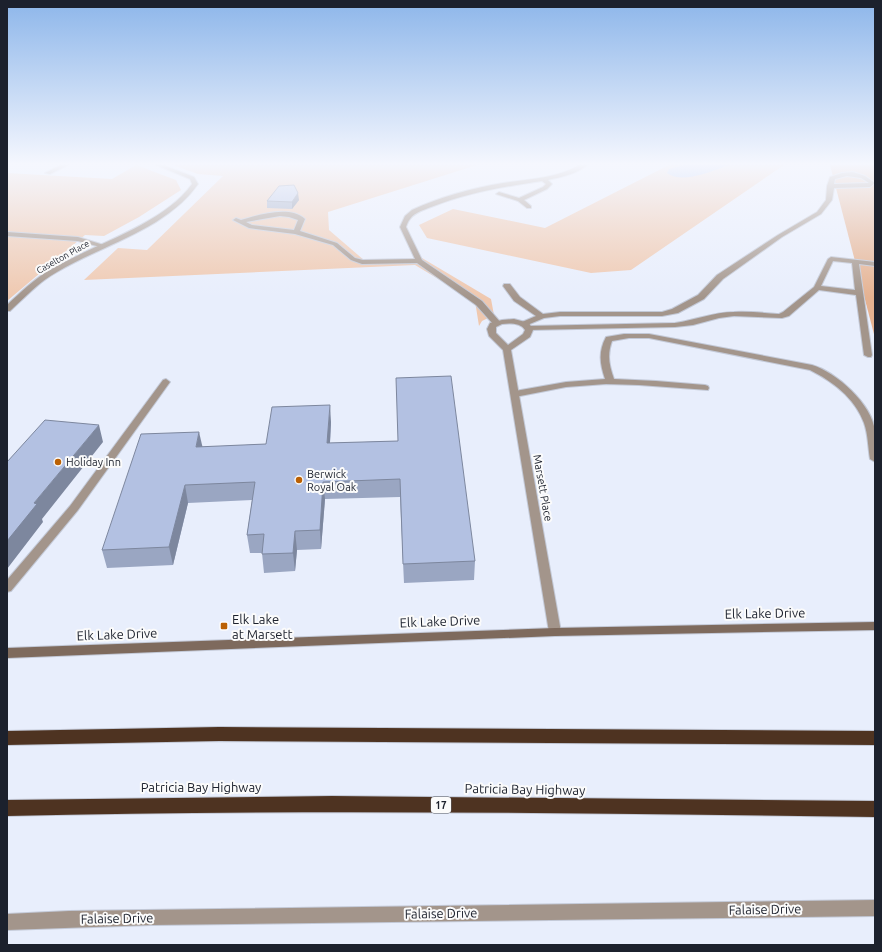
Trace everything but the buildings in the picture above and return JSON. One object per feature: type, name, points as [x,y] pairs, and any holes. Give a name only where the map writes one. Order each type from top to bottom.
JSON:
[{"type":"highway","points":[[7,738],[219,734],[875,738]]},
{"type":"highway","name":"Patricia Bay Highway","points":[[7,808],[103,805],[311,804],[875,809]]},
{"type":"street","name":"Caselton Place","points":[[7,308],[50,273],[104,246],[169,209]]},
{"type":"street","points":[[422,209],[409,215],[404,220],[404,227],[419,261],[479,303],[497,323]]},
{"type":"street","points":[[526,326],[542,316],[560,314],[662,314],[675,311],[701,297],[726,273],[780,236],[791,231],[818,213],[821,209]]},
{"type":"street","points":[[296,232],[302,219],[298,216],[288,215],[262,217],[238,221],[251,227],[296,232],[335,244],[353,259],[362,262],[419,261]]},
{"type":"street","points":[[7,234],[78,240],[104,246]]},
{"type":"street","points":[[526,326],[529,330],[527,335],[506,349],[492,334],[491,329],[493,325],[497,323],[509,321],[526,326],[675,325],[734,314],[779,316],[786,314],[817,288],[831,259],[875,264]]},
{"type":"street","points":[[855,262],[868,355]]},
{"type":"street","points":[[507,286],[517,299],[542,316]]},
{"type":"street","points":[[817,288],[859,293]]},
{"type":"street","points":[[610,382],[603,358],[609,339],[618,336],[632,335],[649,336],[812,368],[838,382],[862,408],[867,418],[875,459]]},
{"type":"street","name":"Marsett Place","points":[[506,349],[555,632]]},
{"type":"street","points":[[7,588],[74,508],[166,382]]},
{"type":"street","points":[[515,394],[572,384],[610,382],[660,383],[705,388]]},
{"type":"street","name":"Elk Lake Drive","points":[[7,653],[555,632],[875,626]]},
{"type":"street","name":"Falaise Drive","points":[[7,922],[151,917],[875,908]]},
{"type":"shaded area","points":[[7,209],[151,209],[104,236],[85,235],[7,301]]},
{"type":"shaded area","points":[[189,209],[336,209],[328,212],[329,230],[365,261],[422,258],[491,299],[494,315],[482,321],[479,326],[475,301],[415,265],[84,280],[118,248],[147,250]]},
{"type":"shaded area","points":[[455,209],[545,228],[582,209],[719,209],[631,270],[591,273],[427,238],[419,225]]},
{"type":"shaded area","points":[[842,209],[875,209],[875,338]]},
{"type":"place","name":"Holiday Inn","points":[[58,462]]},
{"type":"place","name":"Berwick Royal Oak","points":[[299,480]]},
{"type":"place","name":"Elk Lake at Marsett","points":[[224,626]]}]
